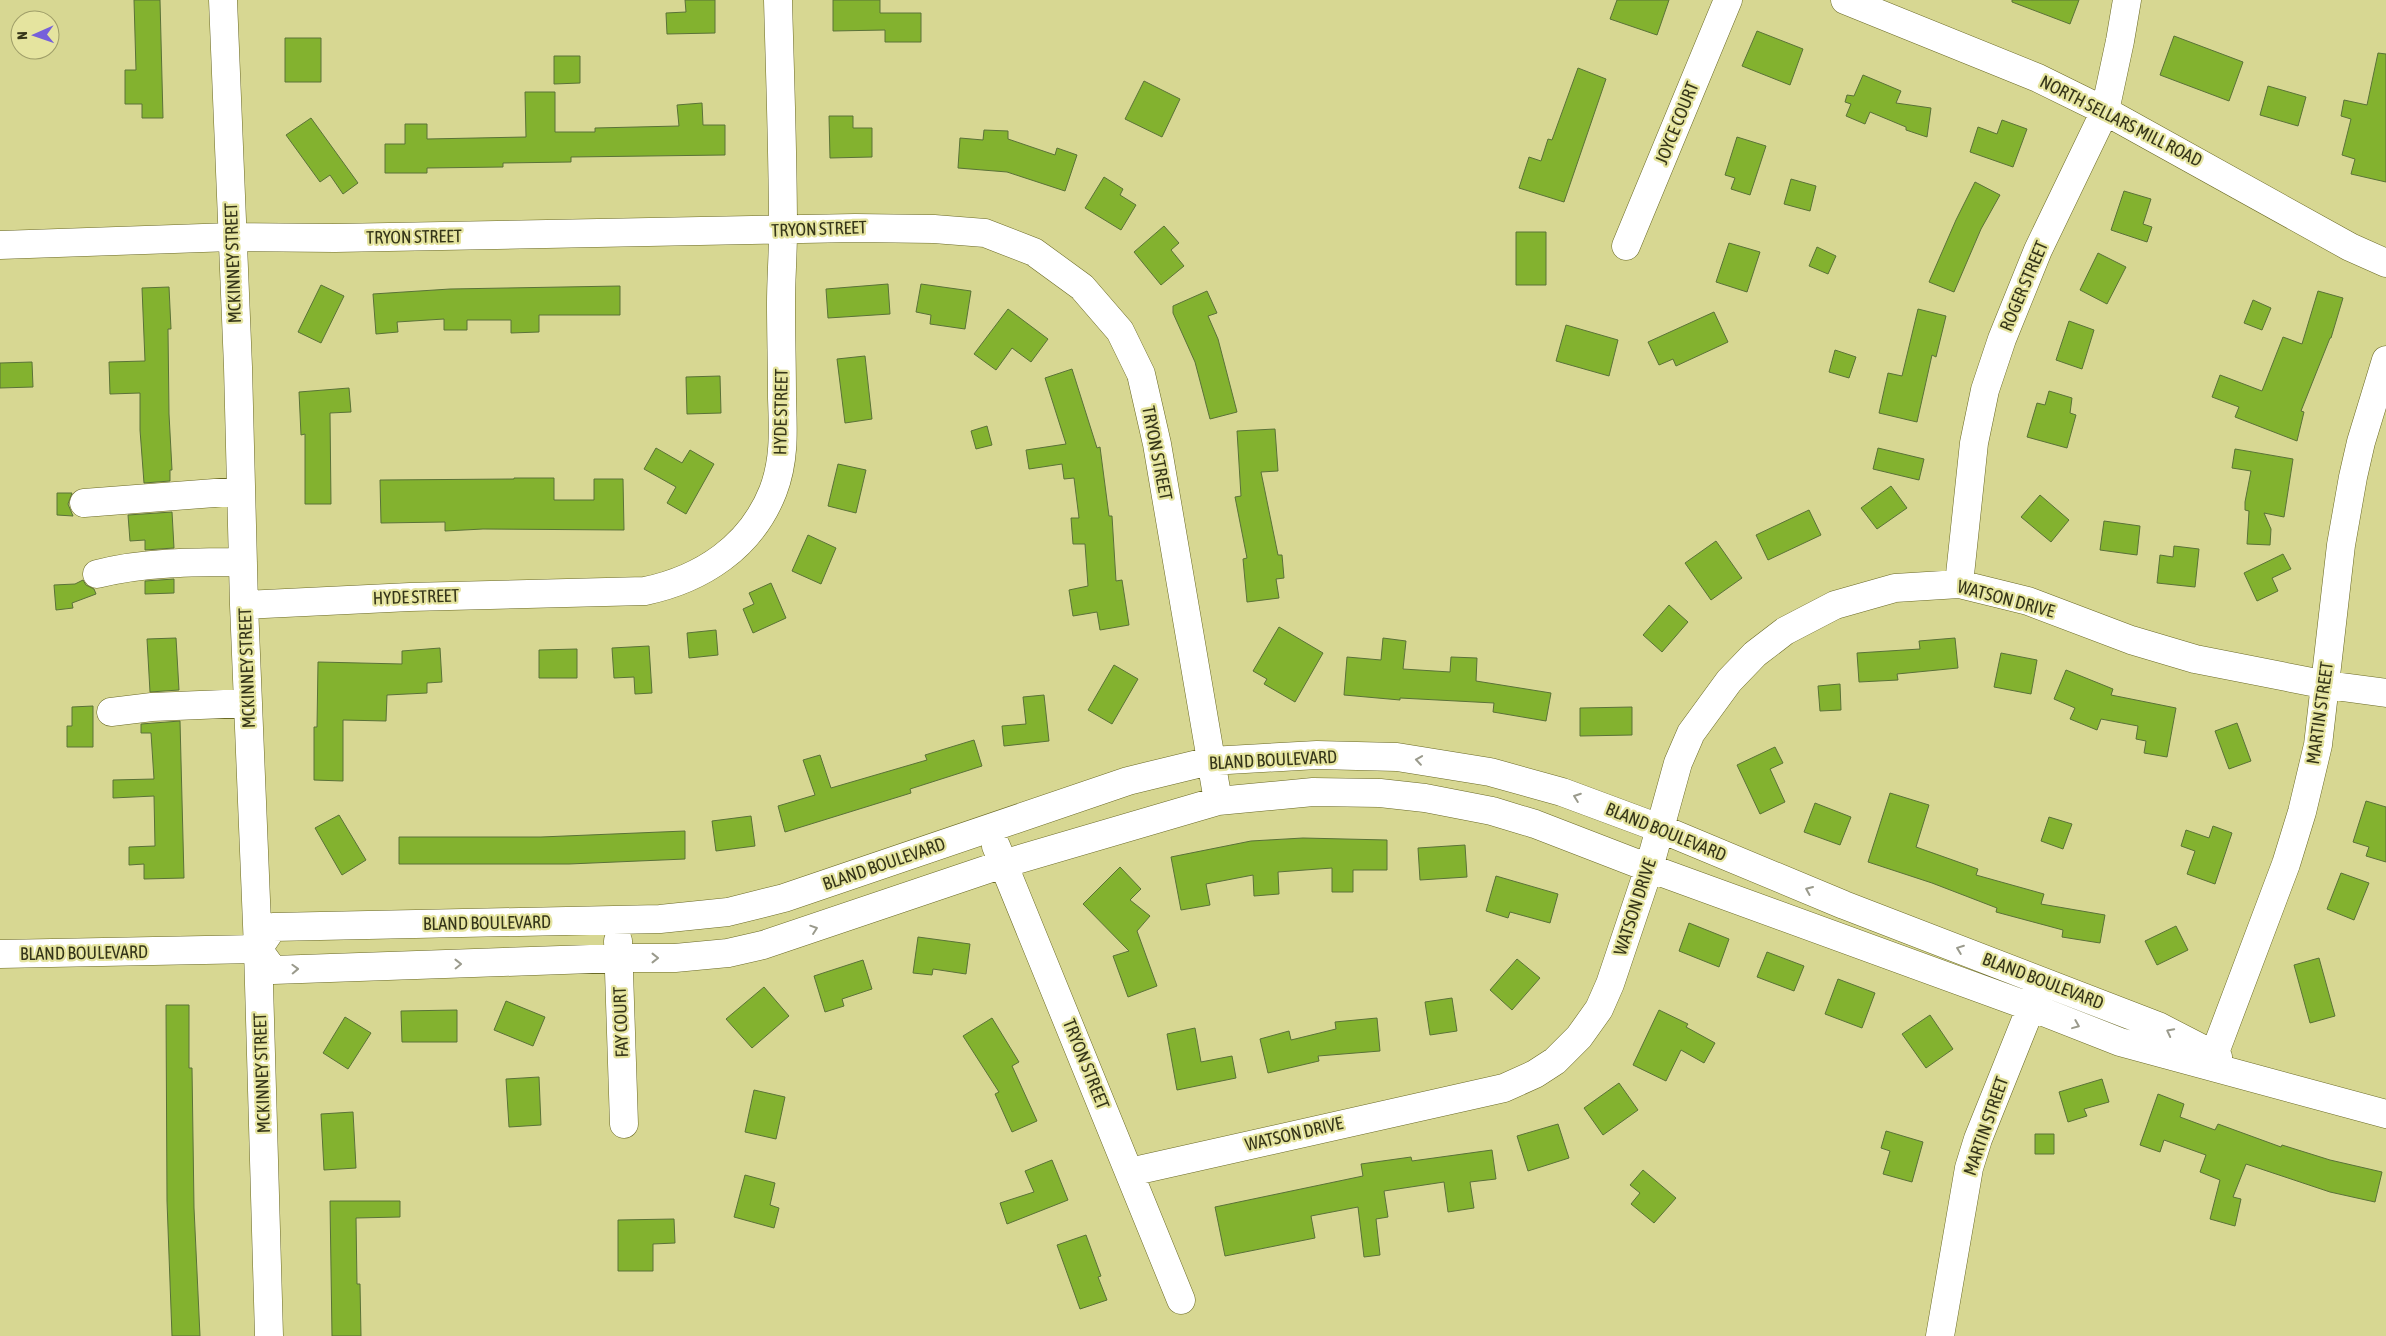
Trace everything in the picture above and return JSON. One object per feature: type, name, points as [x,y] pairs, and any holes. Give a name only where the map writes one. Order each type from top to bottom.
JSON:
[{"type":"street","name":"MCKINNEY STREET","points":[[223,0],[258,948],[270,1336]]},
{"type":"street","name":"HYDE STREET","points":[[244,605],[410,597],[645,591],[670,586],[696,575],[720,560],[742,541],[759,518],[773,492],[783,450],[781,303],[783,231],[778,0]]},
{"type":"street","name":"JOYCE COURT","points":[[1626,246],[1728,0]]},
{"type":"street","name":"NORTH SELLARS MILL ROAD","points":[[1845,0],[2038,78],[2105,110],[2350,247],[2386,264]]},
{"type":"street","name":"ROGER STREET","points":[[1958,584],[1974,443],[1985,390],[2002,339],[2038,250],[2105,110],[2127,0]]},
{"type":"street","name":"TRYON STREET","points":[[0,245],[232,237],[335,238],[934,228],[985,233],[1034,252],[1082,287],[1120,331],[1141,374],[1157,444],[1218,801]]},
{"type":"street","name":"MARTIN STREET","points":[[2214,1054],[2286,864],[2300,821],[2318,745],[2327,685],[2341,545],[2353,476],[2361,442],[2386,360]]},
{"type":"street","points":[[84,503],[241,491]]},
{"type":"street","points":[[97,574],[118,569],[181,562],[243,562]]},
{"type":"street","name":"WATSON DRIVE","points":[[1130,1172],[1504,1088],[1535,1074],[1554,1061],[1579,1037],[1599,1009],[1610,984],[1649,868],[1678,763],[1691,733],[1728,681],[1755,654],[1785,631],[1835,605],[1895,588],[1958,584],[2028,601],[2131,640],[2195,659],[2327,685],[2386,693]]},
{"type":"street","points":[[111,712],[152,706],[248,703]]},
{"type":"street","name":"BLAND BOULEVARD","points":[[258,948],[273,926],[616,920],[699,916],[728,912],[784,898],[1128,781],[1210,761],[1316,755],[1397,757],[1440,762],[1490,772],[1562,792],[1659,828],[1844,905],[2158,1026],[2262,1079]]},
{"type":"street","name":"BLAND BOULEVARD","points":[[258,948],[273,970],[620,958],[675,958],[728,953],[763,945],[1003,864],[1218,801],[1313,792],[1380,793],[1425,798],[1492,812],[1535,824],[1649,868],[2031,1007],[2120,1042],[2386,1114]]},
{"type":"street","name":"TRYON STREET","points":[[990,828],[1181,1300]]},
{"type":"street","name":"FAY COURT","points":[[616,920],[620,958],[624,1124]]},
{"type":"street","name":"BLAND BOULEVARD","points":[[0,954],[258,948]]},
{"type":"street","name":"MARTIN STREET","points":[[1940,1336],[1969,1168],[1978,1139],[2031,1007],[2038,980]]},
{"type":"building","points":[[134,0],[160,0],[163,118],[142,118],[142,104],[125,104],[125,70],[136,70]]},
{"type":"building","points":[[685,0],[715,0],[715,33],[667,34],[666,13],[686,12]]},
{"type":"building","points":[[833,0],[880,0],[880,13],[921,13],[921,42],[885,42],[885,30],[833,31]]},
{"type":"building","points":[[1617,0],[1669,0],[1657,35],[1610,19]]},
{"type":"building","points":[[2012,0],[2079,0],[2070,24],[2012,2]]},
{"type":"building","points":[[1757,31],[1803,49],[1790,85],[1742,66]]},
{"type":"building","points":[[2174,36],[2243,62],[2229,101],[2160,75]]},
{"type":"building","points":[[285,38],[321,38],[321,82],[285,82]]},
{"type":"building","points":[[2378,53],[2386,54],[2386,182],[2351,174],[2355,159],[2342,155],[2351,119],[2341,116],[2344,100],[2367,105]]},
{"type":"building","points":[[554,56],[580,56],[580,83],[554,84]]},
{"type":"building","points":[[1578,68],[1606,79],[1564,202],[1519,188],[1529,157],[1541,161],[1548,139],[1552,140]]},
{"type":"building","points":[[1863,75],[1901,91],[1896,103],[1931,108],[1927,137],[1906,130],[1906,127],[1870,112],[1865,124],[1846,116],[1851,104],[1845,102],[1847,95],[1854,96]]},
{"type":"building","points":[[1144,81],[1180,99],[1162,137],[1125,119]]},
{"type":"building","points":[[2268,86],[2306,97],[2298,126],[2260,115]]},
{"type":"building","points":[[525,92],[555,92],[555,132],[595,132],[595,128],[679,126],[677,105],[702,103],[703,125],[725,125],[725,155],[571,157],[571,162],[503,163],[503,167],[427,168],[427,173],[385,173],[385,144],[405,144],[405,124],[427,124],[427,139],[526,137]]},
{"type":"building","points":[[829,116],[853,116],[853,128],[872,128],[872,157],[830,158]]},
{"type":"building","points":[[311,118],[358,183],[343,194],[330,175],[320,182],[286,135]]},
{"type":"building","points":[[2002,120],[2027,129],[2013,167],[1970,152],[1978,127],[1997,134]]},
{"type":"building","points":[[984,130],[1008,131],[1008,139],[1055,155],[1057,148],[1077,155],[1065,191],[1007,172],[958,168],[960,138],[983,140]]},
{"type":"building","points":[[1737,137],[1766,146],[1750,195],[1731,189],[1735,178],[1725,175]]},
{"type":"building","points":[[1104,177],[1123,189],[1120,195],[1136,205],[1121,230],[1085,208]]},
{"type":"building","points":[[1791,179],[1816,186],[1810,211],[1784,204]]},
{"type":"building","points":[[1975,182],[2000,195],[1981,229],[1954,292],[1929,282]]},
{"type":"building","points":[[2124,191],[2151,199],[2143,224],[2152,227],[2147,242],[2111,230]]},
{"type":"building","points":[[1164,226],[1179,243],[1171,250],[1184,266],[1161,285],[1134,252]]},
{"type":"building","points":[[1516,232],[1546,232],[1546,285],[1516,285]]},
{"type":"building","points":[[1729,243],[1760,252],[1747,292],[1716,282]]},
{"type":"building","points":[[1817,247],[1836,256],[1828,274],[1809,266]]},
{"type":"building","points":[[2098,253],[2126,267],[2107,304],[2080,290]]},
{"type":"building","points":[[888,284],[890,314],[828,318],[826,289]]},
{"type":"building","points":[[921,284],[971,291],[965,329],[930,324],[931,315],[916,312]]},
{"type":"building","points":[[321,285],[344,296],[321,343],[298,332]]},
{"type":"building","points":[[620,286],[620,315],[539,315],[539,332],[511,333],[511,320],[467,320],[467,330],[444,330],[444,319],[397,322],[398,332],[376,334],[373,294],[450,289]]},
{"type":"building","points":[[169,287],[171,329],[168,329],[169,414],[172,470],[170,470],[170,481],[144,483],[140,430],[140,393],[110,394],[109,362],[145,361],[142,288]]},
{"type":"building","points":[[1207,291],[1217,313],[1208,316],[1218,339],[1237,412],[1210,419],[1195,362],[1173,313],[1173,306]]},
{"type":"building","points":[[2318,291],[2343,298],[2331,338],[2301,411],[2304,412],[2297,441],[2235,417],[2239,407],[2212,397],[2220,375],[2262,391],[2283,337],[2302,344]]},
{"type":"building","points":[[2253,300],[2271,308],[2262,330],[2244,323]]},
{"type":"building","points":[[1008,309],[1048,339],[1031,362],[1012,348],[996,370],[974,354]]},
{"type":"building","points":[[1918,309],[1946,316],[1936,357],[1932,355],[1917,422],[1879,413],[1888,373],[1902,376]]},
{"type":"building","points":[[1714,312],[1728,342],[1676,366],[1673,359],[1659,365],[1648,342]]},
{"type":"building","points":[[2069,321],[2094,330],[2082,369],[2056,360]]},
{"type":"building","points":[[1566,325],[1618,340],[1609,376],[1556,361]]},
{"type":"building","points":[[1835,350],[1856,357],[1849,378],[1829,372]]},
{"type":"building","points":[[865,356],[872,419],[845,423],[837,359]]},
{"type":"building","points":[[32,362],[33,387],[0,388],[0,363]]},
{"type":"building","points":[[1072,369],[1097,448],[1100,447],[1109,516],[1112,516],[1116,581],[1122,580],[1129,625],[1100,630],[1097,612],[1073,616],[1069,590],[1088,586],[1085,544],[1073,544],[1071,518],[1079,518],[1074,478],[1064,479],[1062,464],[1029,469],[1026,450],[1066,444],[1045,378]]},
{"type":"building","points":[[720,376],[721,413],[687,414],[686,377]]},
{"type":"building","points":[[349,388],[351,412],[330,413],[331,504],[305,504],[305,434],[301,435],[299,392]]},
{"type":"building","points":[[2049,391],[2072,398],[2070,413],[2076,415],[2067,448],[2027,437],[2037,403],[2045,405]]},
{"type":"building","points":[[987,426],[992,445],[976,449],[971,431]]},
{"type":"building","points":[[1275,429],[1278,471],[1261,472],[1278,555],[1282,555],[1284,578],[1276,579],[1279,598],[1247,602],[1243,559],[1247,558],[1235,497],[1241,496],[1237,431]]},
{"type":"building","points":[[656,448],[682,463],[690,450],[714,464],[686,514],[667,503],[676,487],[644,469]]},
{"type":"building","points":[[1878,448],[1924,459],[1919,480],[1873,469]]},
{"type":"building","points":[[2235,449],[2293,459],[2284,517],[2264,513],[2271,529],[2270,545],[2247,544],[2249,511],[2245,510],[2245,502],[2251,471],[2232,468]]},
{"type":"building","points":[[838,464],[866,470],[856,513],[828,506]]},
{"type":"building","points":[[554,478],[554,500],[594,500],[594,479],[623,479],[624,530],[483,529],[445,531],[445,522],[381,523],[380,480]]},
{"type":"building","points":[[1891,486],[1907,508],[1877,529],[1861,508]]},
{"type":"building","points":[[57,493],[72,493],[68,504],[73,516],[57,515]]},
{"type":"building","points":[[2040,495],[2069,520],[2051,542],[2021,517]]},
{"type":"building","points":[[1809,510],[1821,535],[1768,560],[1756,535]]},
{"type":"building","points":[[172,512],[174,548],[145,550],[145,540],[130,541],[128,515]]},
{"type":"building","points":[[2104,521],[2140,526],[2137,555],[2100,550]]},
{"type":"building","points":[[808,535],[836,548],[821,584],[792,571]]},
{"type":"building","points":[[1716,541],[1742,578],[1711,600],[1685,563]]},
{"type":"building","points":[[2174,546],[2199,549],[2195,587],[2157,583],[2160,555],[2173,557]]},
{"type":"building","points":[[2283,554],[2291,569],[2272,578],[2278,591],[2257,601],[2244,573]]},
{"type":"building","points":[[174,579],[174,593],[145,594],[145,581]]},
{"type":"building","points":[[83,580],[86,585],[94,589],[96,594],[72,603],[73,608],[56,610],[54,585],[75,584]]},
{"type":"building","points":[[771,583],[786,618],[753,633],[743,609],[754,604],[749,593]]},
{"type":"building","points":[[1669,605],[1688,622],[1662,652],[1643,635]]},
{"type":"building","points":[[1279,627],[1323,653],[1295,702],[1264,684],[1267,679],[1253,671]]},
{"type":"building","points":[[716,630],[718,655],[689,658],[687,633]]},
{"type":"building","points":[[176,638],[179,690],[150,692],[147,639]]},
{"type":"building","points":[[1383,638],[1406,641],[1403,669],[1450,672],[1451,657],[1477,658],[1476,681],[1551,693],[1546,721],[1493,712],[1494,703],[1400,698],[1400,700],[1344,695],[1347,657],[1381,660]]},
{"type":"building","points":[[1955,638],[1958,668],[1897,674],[1898,680],[1859,682],[1857,653],[1920,649],[1919,641]]},
{"type":"building","points":[[649,646],[652,693],[635,694],[634,677],[614,678],[612,648]]},
{"type":"building","points":[[440,648],[442,682],[427,683],[427,693],[387,695],[386,721],[343,720],[343,781],[314,780],[314,727],[317,727],[318,662],[402,664],[402,651]]},
{"type":"building","points":[[577,649],[577,678],[539,678],[539,650]]},
{"type":"building","points":[[2001,653],[2037,660],[2031,694],[1994,687]]},
{"type":"building","points":[[1114,665],[1138,679],[1112,724],[1088,710]]},
{"type":"building","points":[[2066,670],[2113,689],[2111,695],[2176,708],[2167,757],[2144,753],[2146,741],[2136,739],[2138,726],[2101,719],[2097,730],[2070,719],[2075,708],[2054,699]]},
{"type":"building","points":[[1840,684],[1841,710],[1820,711],[1818,686]]},
{"type":"building","points":[[1044,695],[1049,741],[1004,746],[1002,726],[1026,724],[1023,697]]},
{"type":"building","points":[[93,706],[93,747],[67,747],[67,726],[72,726],[72,707]]},
{"type":"building","points":[[1632,707],[1632,735],[1580,736],[1580,708]]},
{"type":"building","points":[[180,721],[184,878],[144,879],[144,864],[129,865],[129,847],[155,846],[154,796],[113,798],[113,780],[154,779],[151,733],[141,733],[141,724]]},
{"type":"building","points":[[2237,723],[2251,761],[2229,769],[2215,731]]},
{"type":"building","points":[[974,740],[982,766],[910,789],[911,793],[785,832],[778,806],[815,795],[803,760],[820,755],[831,788],[927,760],[925,755]]},
{"type":"building","points":[[1775,747],[1783,763],[1770,769],[1785,802],[1760,814],[1737,765]]},
{"type":"building","points":[[1890,793],[1929,805],[1916,847],[1978,869],[1976,875],[2044,894],[2041,904],[2105,915],[2100,943],[2062,937],[2063,930],[1996,912],[1997,908],[1932,883],[1868,862]]},
{"type":"building","points":[[2366,801],[2386,807],[2386,862],[2366,856],[2369,847],[2353,842]]},
{"type":"building","points":[[1815,803],[1851,817],[1840,845],[1804,832]]},
{"type":"building","points":[[339,815],[366,860],[342,875],[315,828]]},
{"type":"building","points":[[751,816],[755,846],[716,851],[712,821]]},
{"type":"building","points":[[2049,817],[2072,824],[2063,849],[2041,841]]},
{"type":"building","points":[[2213,826],[2232,833],[2215,884],[2187,874],[2195,851],[2181,846],[2186,830],[2209,838]]},
{"type":"building","points":[[685,831],[685,859],[569,864],[399,864],[399,837],[541,837]]},
{"type":"building","points":[[1303,838],[1387,840],[1387,870],[1353,870],[1353,892],[1332,892],[1332,868],[1278,872],[1279,894],[1254,896],[1253,875],[1206,884],[1210,905],[1181,910],[1171,857],[1251,841]]},
{"type":"building","points":[[1465,845],[1467,877],[1420,880],[1418,848]]},
{"type":"building","points":[[1120,867],[1141,889],[1130,900],[1150,916],[1137,931],[1157,986],[1128,997],[1113,956],[1129,951],[1083,904]]},
{"type":"building","points":[[2341,873],[2369,883],[2354,920],[2327,909]]},
{"type":"building","points":[[1496,876],[1558,894],[1550,923],[1510,912],[1508,918],[1486,911]]},
{"type":"building","points":[[1689,923],[1729,939],[1719,967],[1679,951]]},
{"type":"building","points":[[2176,926],[2188,950],[2157,965],[2145,941]]},
{"type":"building","points":[[918,937],[970,944],[966,974],[933,969],[932,975],[913,973]]},
{"type":"building","points":[[1767,952],[1804,966],[1794,991],[1757,977]]},
{"type":"building","points":[[2319,958],[2335,1016],[2310,1023],[2294,965]]},
{"type":"building","points":[[1517,959],[1540,978],[1512,1010],[1490,990]]},
{"type":"building","points":[[863,960],[872,989],[842,999],[844,1006],[825,1012],[814,976]]},
{"type":"building","points":[[1838,979],[1875,993],[1862,1028],[1825,1014]]},
{"type":"building","points":[[764,987],[789,1016],[752,1048],[726,1019]]},
{"type":"building","points":[[1452,998],[1457,1031],[1430,1035],[1425,1002]]},
{"type":"building","points":[[506,1001],[545,1017],[533,1046],[494,1030]]},
{"type":"building","points":[[166,1005],[189,1005],[189,1068],[192,1068],[194,1208],[200,1336],[172,1336],[167,1201]]},
{"type":"building","points":[[457,1010],[457,1042],[402,1042],[401,1011]]},
{"type":"building","points":[[1659,1010],[1688,1024],[1686,1027],[1715,1043],[1704,1063],[1681,1050],[1666,1081],[1633,1065]]},
{"type":"building","points":[[1930,1015],[1953,1049],[1926,1068],[1902,1034]]},
{"type":"building","points":[[345,1017],[371,1033],[348,1069],[323,1053]]},
{"type":"building","points":[[992,1018],[1019,1062],[1012,1066],[1037,1121],[1012,1132],[995,1094],[999,1092],[963,1036]]},
{"type":"building","points":[[1377,1018],[1380,1051],[1318,1056],[1319,1061],[1268,1073],[1260,1039],[1289,1031],[1291,1040],[1336,1029],[1335,1022]]},
{"type":"building","points":[[1195,1028],[1201,1062],[1232,1056],[1236,1078],[1177,1090],[1167,1034]]},
{"type":"building","points":[[539,1077],[541,1125],[509,1127],[506,1079]]},
{"type":"building","points":[[2102,1079],[2109,1102],[2084,1109],[2087,1116],[2068,1122],[2059,1092]]},
{"type":"building","points":[[1619,1083],[1638,1110],[1603,1135],[1584,1108]]},
{"type":"building","points":[[754,1090],[785,1097],[776,1139],[745,1132]]},
{"type":"building","points":[[2158,1094],[2184,1104],[2180,1117],[2215,1130],[2218,1124],[2281,1147],[2282,1145],[2330,1160],[2382,1172],[2375,1202],[2330,1192],[2246,1164],[2233,1197],[2241,1199],[2235,1226],[2210,1219],[2220,1180],[2200,1172],[2206,1155],[2164,1140],[2160,1152],[2140,1145]]},
{"type":"building","points":[[353,1112],[356,1168],[324,1170],[321,1114]]},
{"type":"building","points":[[1558,1124],[1569,1158],[1528,1171],[1517,1136]]},
{"type":"building","points":[[1886,1131],[1923,1142],[1912,1182],[1883,1174],[1890,1151],[1881,1148]]},
{"type":"building","points":[[2035,1134],[2054,1134],[2054,1154],[2035,1154]]},
{"type":"building","points":[[1492,1150],[1496,1179],[1470,1182],[1474,1208],[1448,1212],[1444,1182],[1384,1191],[1388,1217],[1376,1219],[1380,1255],[1364,1257],[1358,1207],[1311,1216],[1315,1238],[1225,1256],[1215,1207],[1363,1176],[1361,1164],[1411,1157],[1412,1161]]},
{"type":"building","points":[[1052,1160],[1068,1200],[1007,1224],[1000,1203],[1034,1192],[1025,1171]]},
{"type":"building","points":[[1643,1170],[1676,1198],[1654,1223],[1631,1204],[1640,1193],[1630,1185]]},
{"type":"building","points":[[745,1175],[775,1183],[770,1205],[779,1208],[774,1228],[734,1217]]},
{"type":"building","points":[[330,1201],[400,1201],[400,1217],[356,1218],[357,1284],[360,1284],[361,1336],[332,1336]]},
{"type":"building","points":[[674,1219],[675,1243],[653,1244],[653,1271],[618,1271],[618,1220]]},
{"type":"building","points":[[1086,1235],[1101,1276],[1098,1277],[1107,1300],[1080,1309],[1057,1245]]}]
